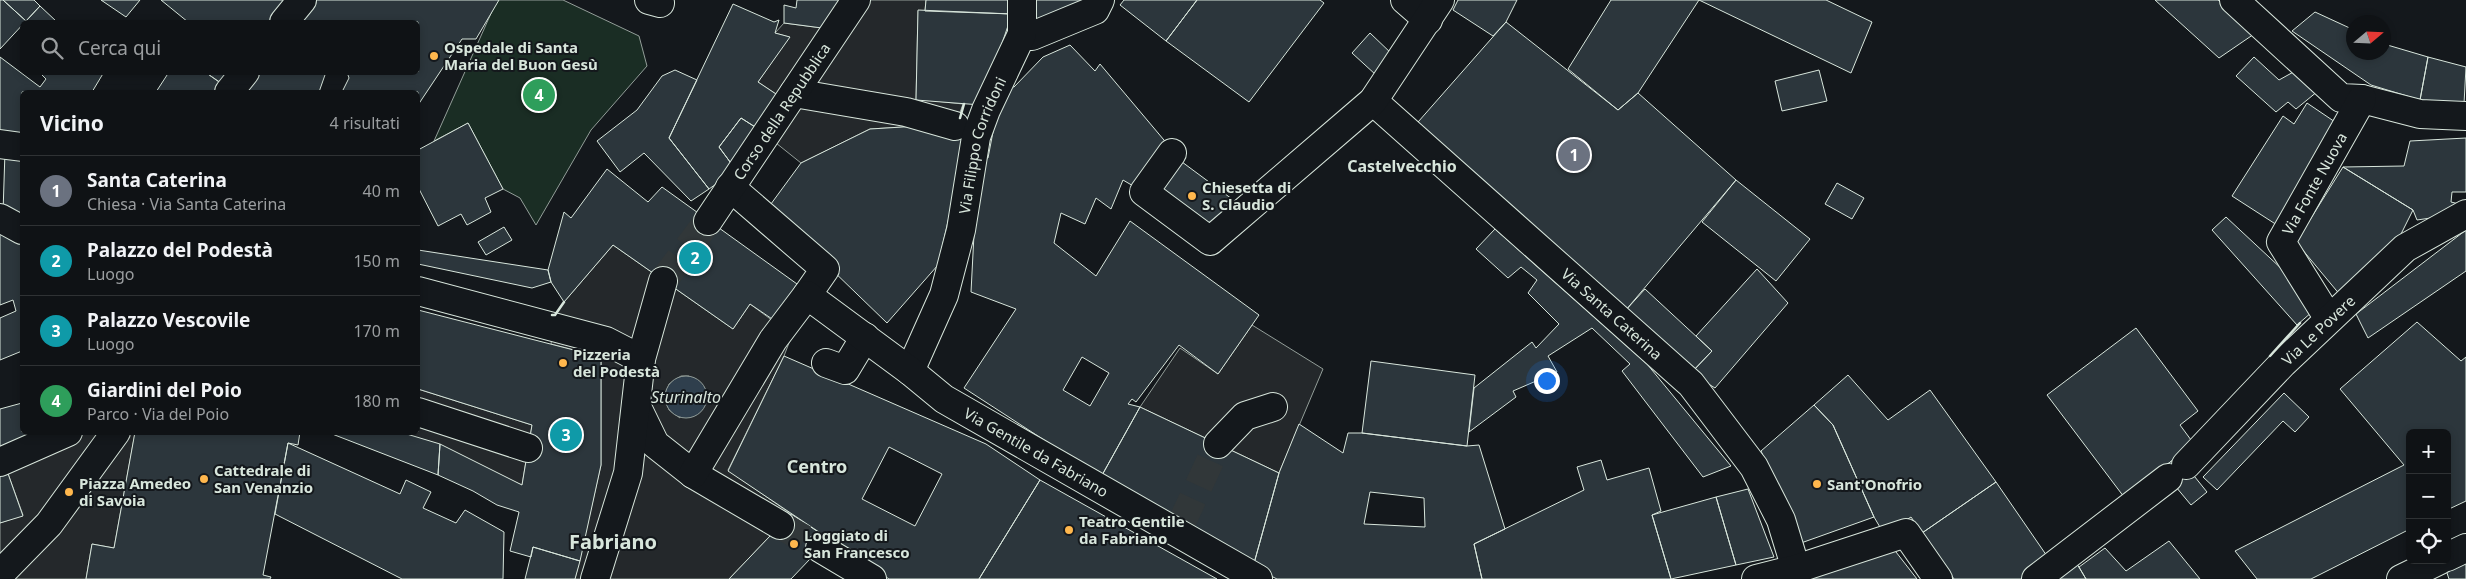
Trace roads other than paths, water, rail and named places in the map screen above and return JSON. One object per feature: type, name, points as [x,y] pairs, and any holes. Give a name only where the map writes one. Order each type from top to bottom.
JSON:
[{"type":"street","points":[[286,20],[302,0]]},
{"type":"street","name":"Corso della Repubblica","points":[[708,222],[856,0]]},
{"type":"street","name":"Via Filippo Corridoni","points":[[910,371],[944,295],[961,230],[976,137],[986,110],[1022,34],[1022,0]]},
{"type":"street","points":[[1022,34],[1032,36],[1096,10],[1100,0]]},
{"type":"street","points":[[1172,153],[1144,192],[1210,242],[1372,101],[1434,10],[1405,0]]},
{"type":"street","points":[[2234,0],[2342,98],[2362,99],[2420,114],[2466,116]]},
{"type":"street","points":[[231,90],[243,75]]},
{"type":"street","points":[[794,93],[906,112],[956,126]]},
{"type":"street","name":"Via Fonte Nuova","points":[[2329,319],[2281,242],[2362,99]]},
{"type":"street","name":"Via Santa Caterina","points":[[1372,101],[1691,384],[1754,467],[1781,520],[1796,569]]},
{"type":"street","points":[[0,144],[20,147]]},
{"type":"street","points":[[693,474],[780,344],[807,295],[825,269],[730,187]]},
{"type":"street","name":"Via Le Povere","points":[[2036,579],[2177,472],[2283,363],[2405,248],[2466,214]]},
{"type":"street","points":[[0,218],[20,229]]},
{"type":"street","points":[[595,579],[628,473],[641,359],[663,281]]},
{"type":"street","points":[[420,292],[606,341],[641,359]]},
{"type":"street","name":"Via Gentile da Fabriano","points":[[807,295],[910,371],[944,400],[1180,529],[1258,579]]},
{"type":"street","points":[[826,363],[845,370],[865,338]]},
{"type":"street","points":[[636,405],[655,444],[693,474],[780,525]]},
{"type":"street","points":[[1218,444],[1245,416],[1273,407]]},
{"type":"street","points":[[420,413],[528,448]]},
{"type":"street","points":[[0,462],[61,435]]},
{"type":"street","points":[[0,574],[49,524],[114,435]]},
{"type":"street","points":[[1756,579],[1796,569],[1906,533],[1938,579]]},
{"type":"street","points":[[820,548],[872,579]]},
{"type":"street","points":[[2400,579],[2437,566],[2466,548]]},
{"type":"water","name":"Sturinalto","points":[[690,376],[698,379],[704,385],[707,397],[704,409],[698,415],[682,418],[674,415],[668,409],[665,393],[668,385],[674,379]]},
{"type":"tunnel","points":[[663,281],[708,221]]},
{"type":"tunnel","points":[[1181,524],[1218,444]]},
{"type":"tunnel","points":[[780,525],[820,548]]},
{"type":"place","name":"Ospedale di Santa Maria del Buon Gesù","points":[[434,56]]},
{"type":"place","name":"Giardini del Poio","points":[[539,95]]},
{"type":"place","name":"Santa Caterina","points":[[1574,155]]},
{"type":"place","name":"Chiesetta di S. Claudio","points":[[1192,196]]},
{"type":"place","name":"Palazzo del Podestà","points":[[695,258]]},
{"type":"place","name":"Pizzeria del Podestà","points":[[563,363]]},
{"type":"place","name":"Palazzo Vescovile","points":[[566,435]]},
{"type":"place","name":"Cattedrale di San Venanzio","points":[[204,479]]},
{"type":"place","name":"Sant'Onofrio","points":[[1817,484]]},
{"type":"place","name":"Piazza Amedeo di Savoia","points":[[69,492]]},
{"type":"place","name":"Teatro Gentile da Fabriano","points":[[1069,530]]},
{"type":"place","name":"Loggiato di San Francesco","points":[[794,544]]},
{"type":"district","name":"Castelvecchio","points":[[1402,166]]},
{"type":"district","name":"Centro","points":[[817,466]]},
{"type":"district","name":"Fabriano","points":[[613,541]]}]
